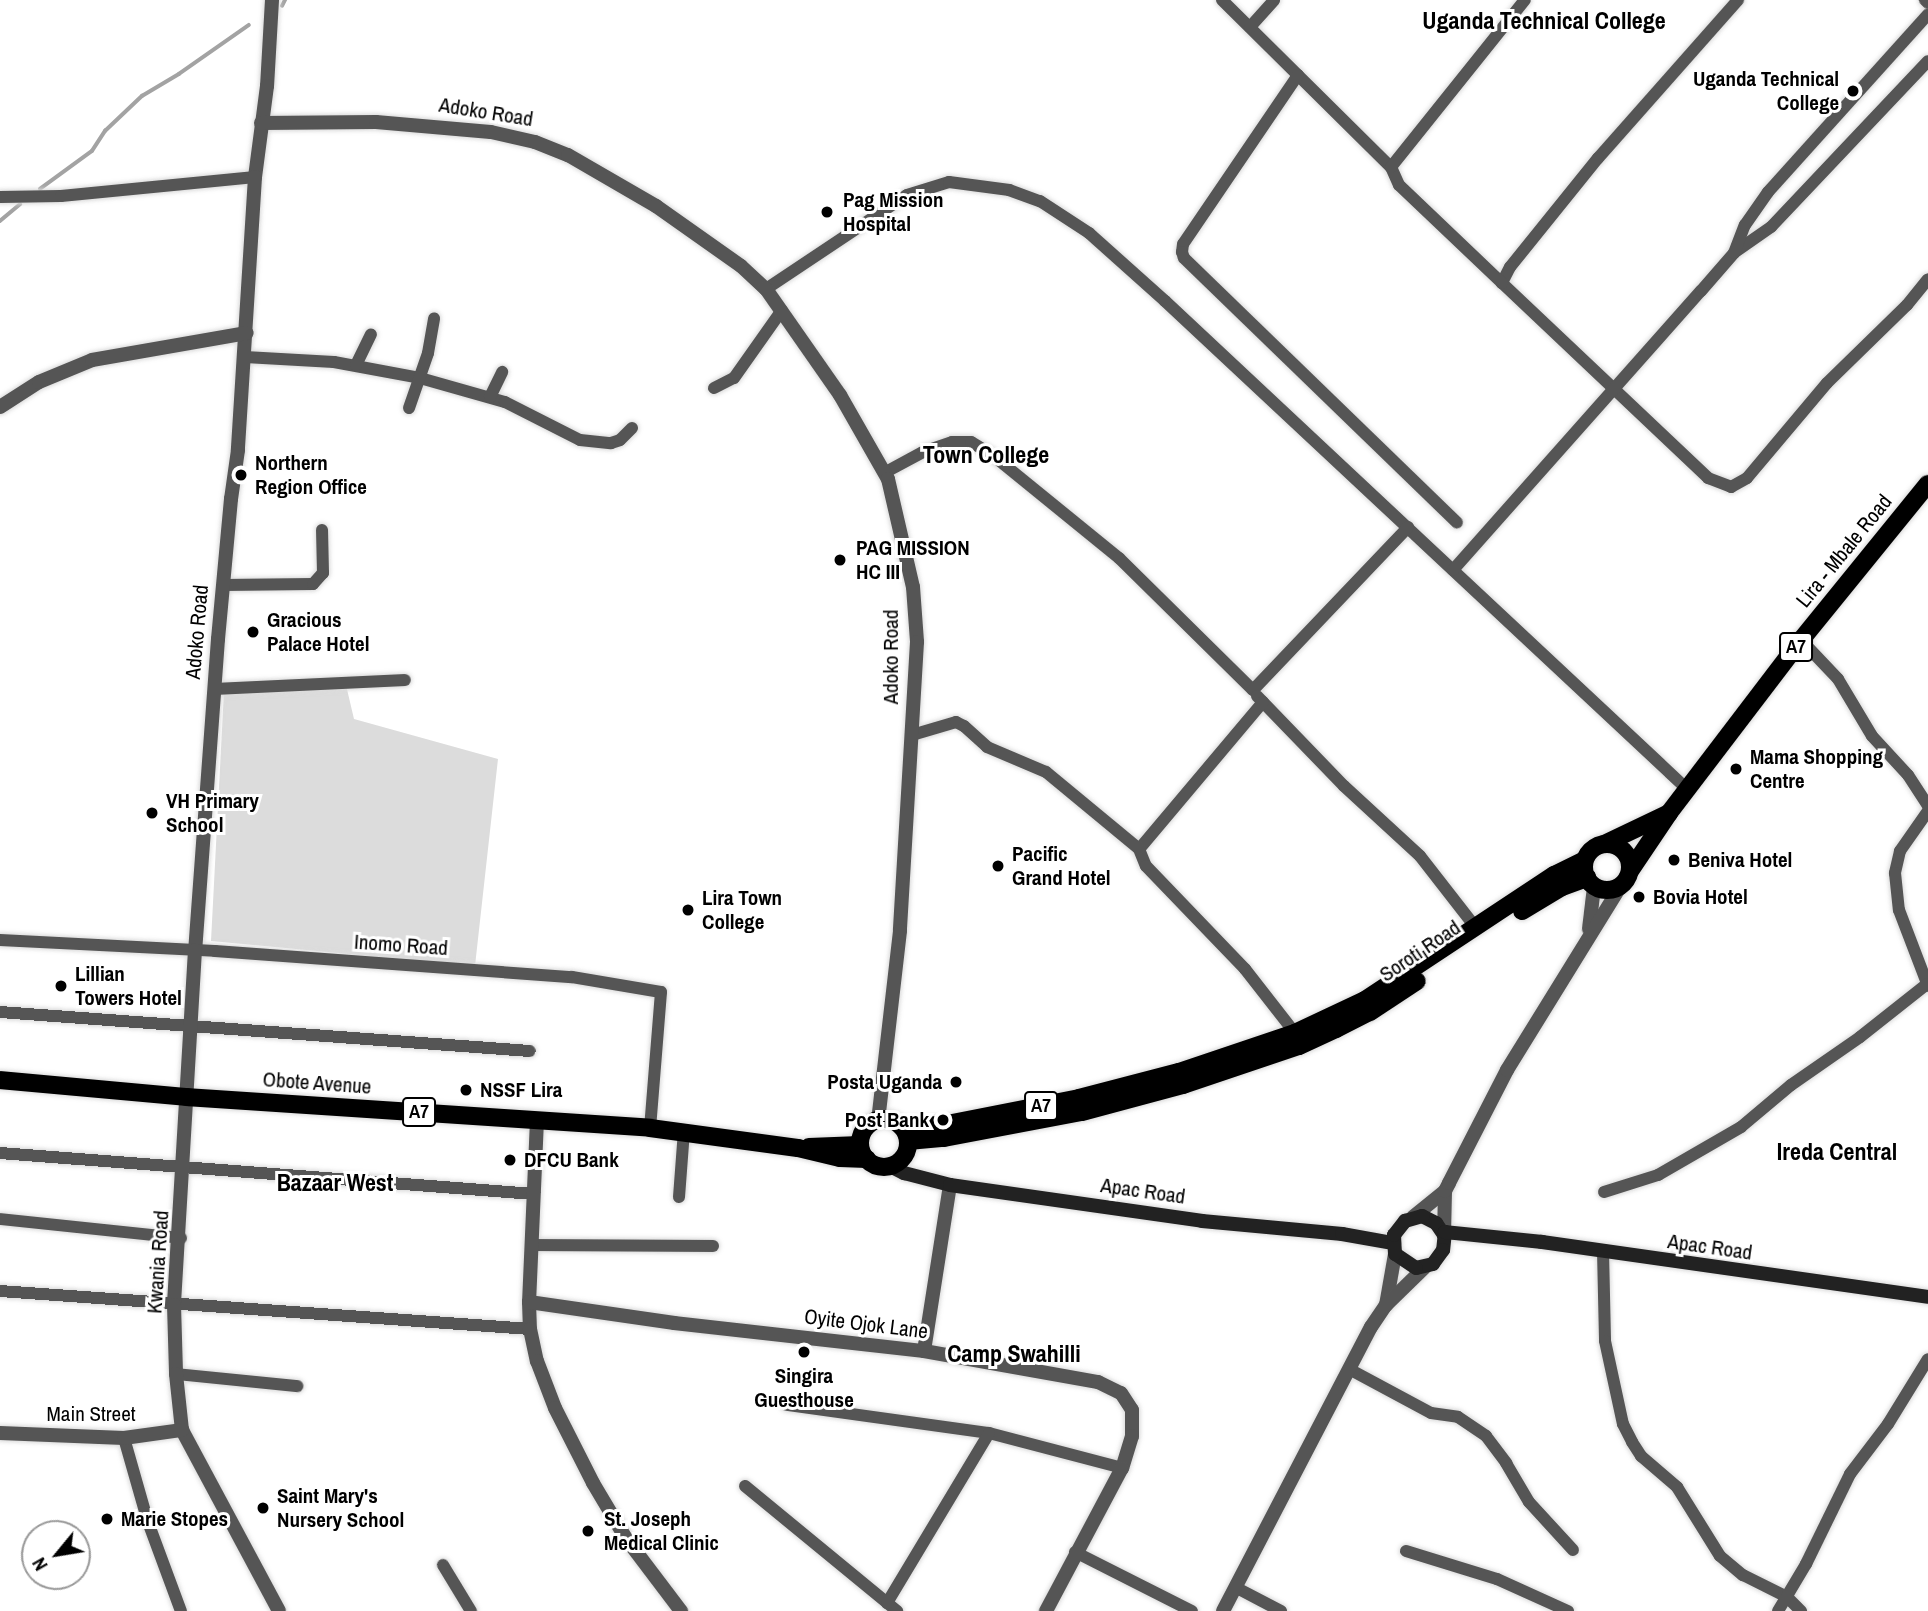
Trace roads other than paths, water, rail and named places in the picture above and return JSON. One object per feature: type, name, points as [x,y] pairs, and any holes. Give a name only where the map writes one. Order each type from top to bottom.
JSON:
[{"type":"main road","name":"Lira - Mbale Road","points":[[1669,813],[1801,640],[1925,494]]},
{"type":"main road","name":"A7","points":[[1589,875],[1592,849],[1669,813]]},
{"type":"main road","name":"A7","points":[[1589,875],[1607,891],[1620,887],[1669,813]]},
{"type":"main road","points":[[1604,844],[1623,851],[1630,870]]},
{"type":"main road","name":"A7","points":[[1558,881],[1589,875]]},
{"type":"main road","name":"Soroti Road","points":[[1297,1039],[1365,1000],[1476,928],[1558,881]]},
{"type":"main road","name":"Soroti Road","points":[[1297,1039],[1370,1012],[1558,881]]},
{"type":"main road","name":"A7","points":[[878,1120],[886,1119],[905,1134],[1181,1079],[1297,1039]]},
{"type":"main road","name":"Obote Avenue","points":[[0,1080],[187,1097],[650,1128],[798,1148],[864,1152]]},
{"type":"main road","points":[[864,1152],[865,1129],[878,1120]]},
{"type":"main road","points":[[890,1166],[904,1157],[905,1134]]},
{"type":"main road","name":"A7","points":[[864,1152],[874,1164],[890,1166]]},
{"type":"main road","name":"Apac Road","points":[[890,1166],[904,1174],[950,1185],[1202,1221],[1342,1234],[1394,1249]]},
{"type":"main road","points":[[1413,1217],[1430,1219],[1444,1233],[1439,1258],[1425,1267],[1408,1265],[1394,1249],[1398,1227],[1413,1217]]},
{"type":"main road","name":"Apac Road","points":[[1444,1233],[1603,1251],[1928,1297]]},
{"type":"street","points":[[261,123],[272,0]]},
{"type":"street","points":[[1222,0],[1391,167],[1399,185],[1708,478],[1731,487],[1747,478],[1827,383],[1907,305],[1928,278]]},
{"type":"street","points":[[1250,27],[1274,0]]},
{"type":"street","points":[[1391,167],[1525,0]]},
{"type":"street","points":[[1502,283],[1510,267],[1598,158],[1738,0]]},
{"type":"street","points":[[1734,253],[1745,225],[1768,192],[1928,15]]},
{"type":"street","points":[[1453,570],[1734,253],[1771,228],[1928,61]]},
{"type":"street","points":[[1298,75],[1183,244],[1184,258],[1457,523]]},
{"type":"street","name":"Adoko Road","points":[[187,1097],[195,950],[223,585],[247,333],[261,123],[376,122],[491,132],[535,142],[568,155],[656,206],[717,246],[766,289],[782,310],[827,373],[884,473],[897,513],[913,587],[917,642],[900,931],[878,1120]]},
{"type":"street","points":[[0,197],[61,196],[256,177]]},
{"type":"street","points":[[766,289],[906,195],[949,182],[1020,194],[1040,201],[1089,233],[1687,789]]},
{"type":"street","points":[[714,388],[734,377],[782,310]]},
{"type":"street","points":[[408,408],[420,378],[433,320]]},
{"type":"street","points":[[0,407],[39,382],[92,360],[247,333]]},
{"type":"street","points":[[356,365],[372,334]]},
{"type":"street","points":[[245,357],[271,356],[356,365],[420,378],[490,397],[580,440],[611,443],[620,440],[632,428]]},
{"type":"street","points":[[490,397],[502,372]]},
{"type":"street","points":[[884,473],[923,452],[952,442],[971,442],[991,453],[1119,558],[1253,690],[1344,786],[1420,856],[1476,928]]},
{"type":"street","points":[[1253,690],[1408,527]]},
{"type":"street","points":[[223,585],[313,584],[323,573],[322,530]]},
{"type":"street","points":[[1801,640],[1838,679],[1872,736],[1908,775],[1928,806]]},
{"type":"street","points":[[215,690],[405,680]]},
{"type":"street","points":[[1139,849],[1263,702]]},
{"type":"street","points":[[912,735],[947,724],[964,726],[987,747],[1046,772],[1139,849],[1146,866],[1245,969],[1297,1039]]},
{"type":"street","points":[[1605,1192],[1658,1175],[1741,1127],[1784,1091],[1927,985],[1899,910],[1895,873],[1900,851],[1928,811]]},
{"type":"street","points":[[1589,875],[1589,934]]},
{"type":"street","points":[[1413,1217],[1445,1191],[1507,1070],[1620,887]]},
{"type":"street","name":"Inomo Road","points":[[0,940],[195,950],[572,977],[661,992],[650,1128]]},
{"type":"street","points":[[0,1012],[530,1051]]},
{"type":"street","name":"Kwania Road","points":[[182,1430],[176,1374],[174,1305],[181,1238],[187,1097]]},
{"type":"street","points":[[537,1120],[529,1303],[530,1329],[537,1361],[555,1408],[593,1483],[625,1537],[681,1611]]},
{"type":"street","points":[[679,1196],[684,1131]]},
{"type":"street","points":[[0,1153],[534,1194]]},
{"type":"street","points":[[924,1351],[950,1185]]},
{"type":"street","points":[[1444,1233],[1445,1191]]},
{"type":"street","points":[[0,1219],[181,1238]]},
{"type":"street","points":[[533,1245],[713,1246]]},
{"type":"street","points":[[1386,1305],[1394,1249]]},
{"type":"street","points":[[1603,1251],[1605,1341],[1623,1424],[1632,1442],[1641,1455],[1677,1487],[1720,1556],[1743,1575],[1787,1597],[1801,1611]]},
{"type":"street","points":[[1223,1611],[1349,1369],[1386,1305],[1425,1267]]},
{"type":"street","points":[[0,1291],[530,1329]]},
{"type":"street","name":"Oyite Ojok Lane","points":[[529,1303],[674,1323],[924,1351],[1098,1382],[1121,1393],[1132,1410],[1132,1436],[1122,1468],[1046,1611]]},
{"type":"street","points":[[1778,1611],[1850,1474],[1888,1423],[1928,1359]]},
{"type":"street","points":[[1349,1369],[1431,1413],[1458,1417],[1486,1436],[1506,1462],[1529,1502],[1573,1550]]},
{"type":"street","points":[[176,1374],[297,1386]]},
{"type":"street","points":[[788,1405],[989,1433],[1122,1468]]},
{"type":"street","points":[[182,1430],[279,1611]]},
{"type":"street","name":"Main Street","points":[[0,1433],[124,1438],[182,1430]]},
{"type":"street","points":[[745,1486],[892,1607],[989,1433]]},
{"type":"street","points":[[124,1438],[148,1522],[181,1611]]},
{"type":"street","points":[[1406,1551],[1497,1579],[1568,1611]]},
{"type":"street","points":[[1075,1552],[1192,1611]]},
{"type":"street","points":[[443,1565],[471,1611]]},
{"type":"street","points":[[1235,1587],[1280,1611]]},
{"type":"waterway","points":[[282,6],[285,0]]},
{"type":"waterway","points":[[40,189],[92,151],[105,131],[142,96],[179,74],[249,25]]},
{"type":"waterway","points":[[0,221],[20,204]]},
{"type":"place","name":"Uganda Technical College","points":[[1853,91]]},
{"type":"place","name":"Pag Mission Hospital","points":[[827,212]]},
{"type":"place","name":"Northern Region Office","points":[[241,475]]},
{"type":"place","name":"PAG MISSION HC III","points":[[840,560]]},
{"type":"place","name":"Gracious Palace Hotel","points":[[253,632]]},
{"type":"place","name":"Mama Shopping Centre","points":[[1736,769]]},
{"type":"place","name":"VH Primary School","points":[[152,813]]},
{"type":"place","name":"Beniva Hotel","points":[[1674,860]]},
{"type":"place","name":"Pacific Grand Hotel","points":[[998,866]]},
{"type":"place","name":"Bovia Hotel","points":[[1639,897]]},
{"type":"place","name":"Lira Town College","points":[[688,910]]},
{"type":"place","name":"Lillian Towers Hotel","points":[[61,986]]},
{"type":"place","name":"Posta Uganda","points":[[956,1082]]},
{"type":"place","name":"NSSF Lira","points":[[466,1090]]},
{"type":"place","name":"Post Bank","points":[[943,1120]]},
{"type":"place","name":"DFCU Bank","points":[[510,1160]]},
{"type":"place","name":"Singira Guesthouse","points":[[804,1352]]},
{"type":"place","name":"Saint Mary's Nursery School","points":[[263,1508]]},
{"type":"place","name":"Marie Stopes","points":[[107,1519]]},
{"type":"place","name":"St. Joseph Medical Clinic","points":[[588,1531]]},
{"type":"district","name":"Uganda Technical College","points":[[1544,21]]},
{"type":"district","name":"Town College","points":[[986,455]]},
{"type":"district","name":"Ireda Central","points":[[1837,1152]]},
{"type":"district","name":"Bazaar West","points":[[335,1183]]},
{"type":"district","name":"Camp Swahilli","points":[[1014,1354]]}]
